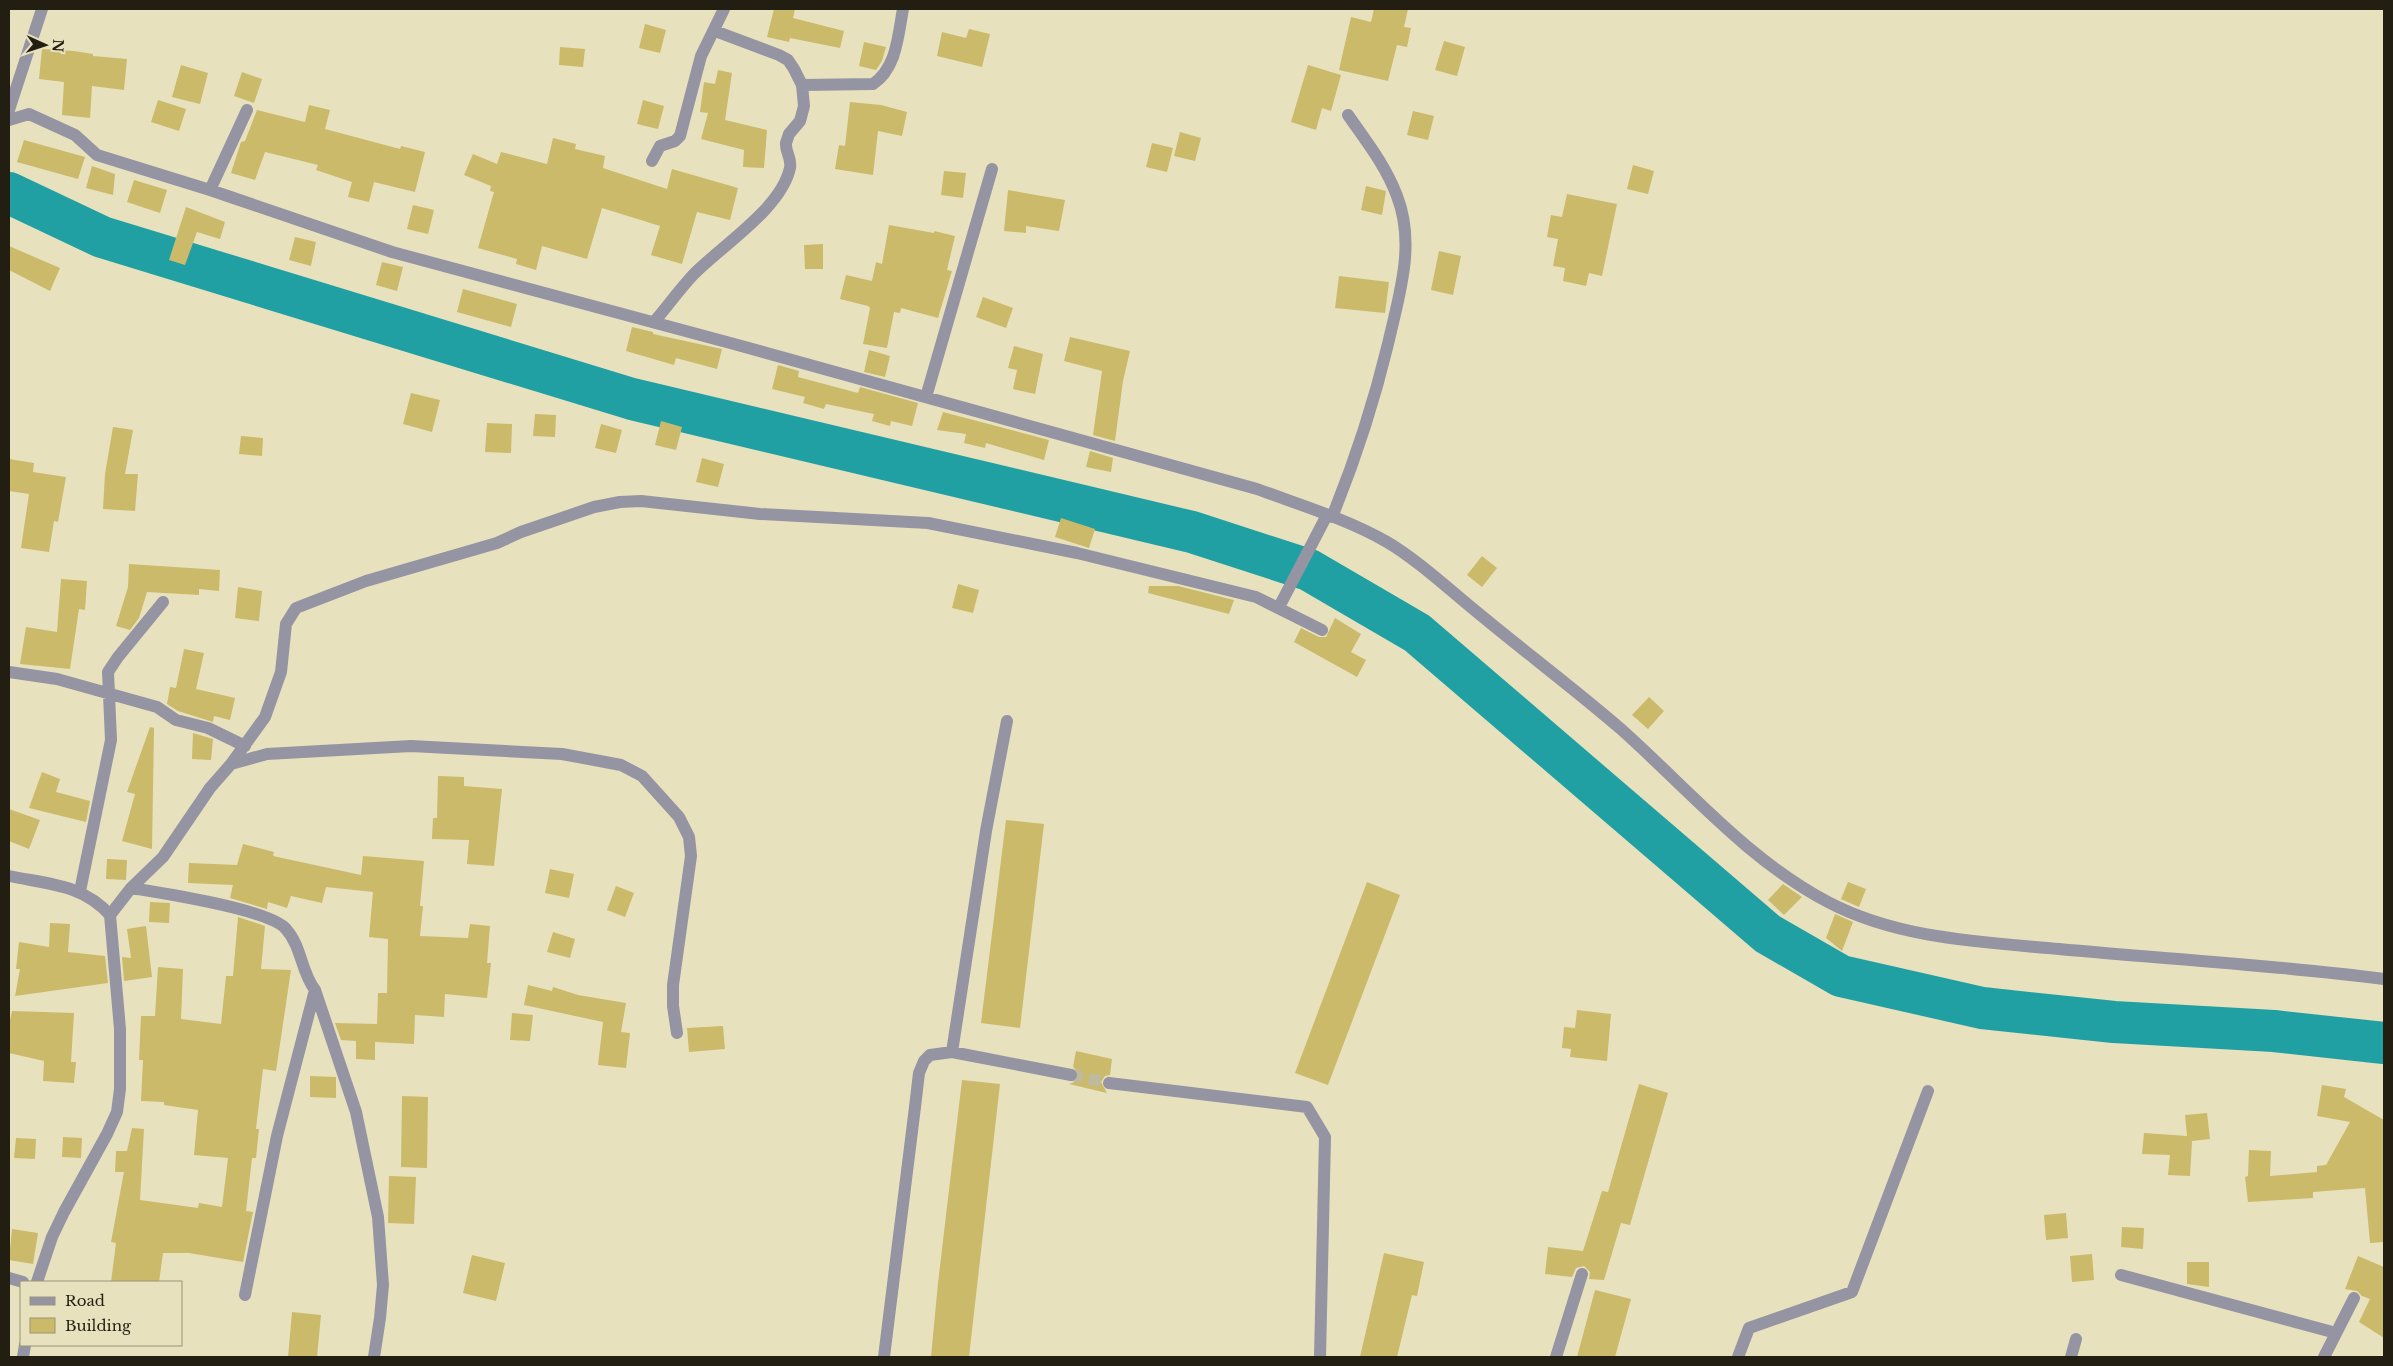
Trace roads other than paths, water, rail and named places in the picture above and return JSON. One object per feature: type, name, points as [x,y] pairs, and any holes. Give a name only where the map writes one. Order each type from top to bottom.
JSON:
[{"type":"street","points":[[9,110],[42,9]]},
{"type":"street","points":[[652,161],[660,146],[676,141],[680,136],[701,56],[715,31],[724,9]]},
{"type":"street","points":[[802,85],[873,84],[881,79],[892,61],[903,9]]},
{"type":"street","points":[[654,322],[692,276],[724,246],[754,223],[782,186],[790,163],[786,142],[789,134],[800,121],[803,110],[802,85],[788,60],[715,31]]},
{"type":"street","points":[[210,190],[247,110]]},
{"type":"street","points":[[9,120],[29,114],[75,135],[97,156],[210,190],[392,252],[926,396],[1257,488],[1330,516],[1388,542],[1436,578],[1621,730],[1776,872],[1830,903],[1880,923],[1930,935],[2194,962],[2321,971],[2384,979]]},
{"type":"street","points":[[1279,608],[1306,554],[1330,516],[1352,469],[1371,411],[1404,277],[1406,234],[1397,196],[1380,162],[1348,115]]},
{"type":"street","points":[[926,396],[992,169]]},
{"type":"street","points":[[110,915],[132,888],[163,856],[210,788],[245,746],[265,717],[282,667],[286,624],[296,608],[366,581],[497,543],[521,532],[594,506],[642,501],[760,514],[928,523],[1078,553],[1256,597],[1322,630]]},
{"type":"street","points":[[80,891],[111,740],[108,672],[163,602]]},
{"type":"street","points":[[9,672],[57,679],[110,696],[157,707],[176,720],[208,728],[245,746]]},
{"type":"street","points":[[952,1052],[986,831],[1007,721]]},
{"type":"street","points":[[231,764],[267,754],[411,746],[562,754],[621,765],[642,776],[680,818],[689,836],[691,856],[673,985],[673,1006],[677,1033]]},
{"type":"street","points":[[9,876],[80,891],[98,902],[110,915],[120,1028],[120,1089],[117,1112],[52,1237],[37,1281]]},
{"type":"street","points":[[132,888],[233,907],[284,926],[298,949],[307,979],[315,990],[356,1112],[378,1217],[383,1285],[374,1357]]},
{"type":"street","points":[[245,1295],[277,1136],[315,990]]},
{"type":"street","points":[[884,1357],[920,1073],[924,1061],[930,1055],[952,1052],[1071,1075]]},
{"type":"street","points":[[1109,1083],[1308,1107],[1325,1137],[1320,1357]]},
{"type":"street","points":[[1738,1357],[1748,1328],[1852,1292],[1928,1090]]},
{"type":"street","points":[[1556,1357],[1582,1274]]},
{"type":"street","points":[[2122,1275],[2336,1333]]},
{"type":"street","points":[[2324,1357],[2354,1298]]},
{"type":"street","points":[[2071,1357],[2076,1339]]},
{"type":"waterway","points":[[9,193],[102,237],[632,399],[1192,532],[1309,570],[1417,633],[1768,934],[1841,976],[1982,1008],[2114,1022],[2274,1031],[2384,1043]]},
{"type":"tunnel","points":[[1071,1075],[1109,1083]]}]
